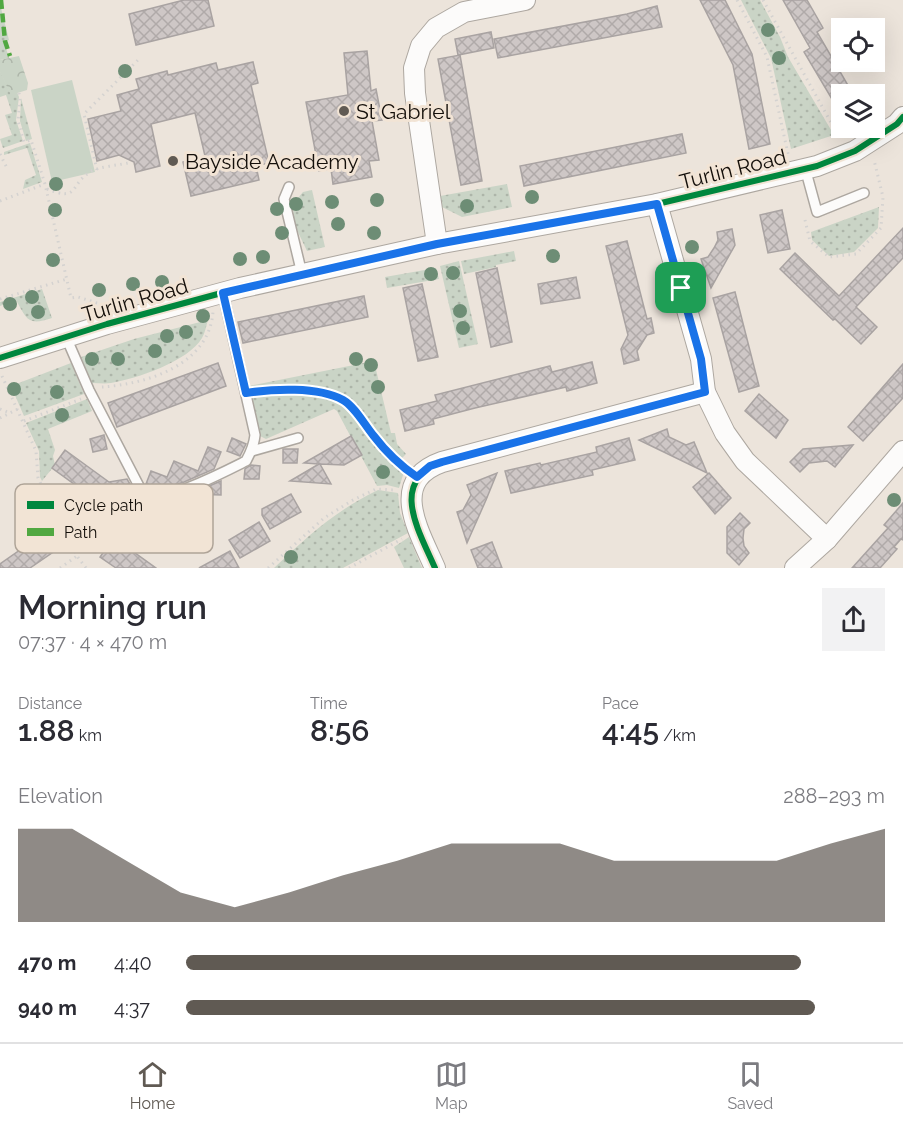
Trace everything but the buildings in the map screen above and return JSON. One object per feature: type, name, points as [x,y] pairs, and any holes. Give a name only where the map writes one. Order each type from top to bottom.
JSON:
[{"type":"street","points":[[437,244],[415,93],[414,68],[422,46],[436,28],[464,12],[525,0]]},
{"type":"street","name":"Turlin Road","points":[[0,358],[106,324],[302,274],[437,244],[657,204],[799,170],[847,154],[897,124],[903,117]]},
{"type":"street","points":[[657,204],[701,359],[705,392],[725,433],[745,461],[827,539]]},
{"type":"street","points":[[435,568],[413,510],[414,485],[430,466],[705,392]]},
{"type":"street","points":[[795,568],[827,539],[903,451]]},
{"type":"lane","points":[[799,170],[817,212],[864,193]]},
{"type":"lane","points":[[289,187],[284,199],[302,274]]},
{"type":"lane","points":[[194,484],[246,461],[252,452],[255,435],[246,393],[218,294]]},
{"type":"lane","points":[[66,337],[90,391],[138,484]]},
{"type":"lane","points":[[252,452],[298,438]]},
{"type":"path","points":[[737,0],[767,57],[799,170]]},
{"type":"path","points":[[763,0],[847,154]]},
{"type":"path","points":[[97,170],[84,114],[140,58]]},
{"type":"path","points":[[19,93],[18,121],[24,142],[31,140],[47,189],[71,298],[78,297],[100,304],[106,324]]},
{"type":"path","points":[[0,154],[8,170]]},
{"type":"path","points":[[47,189],[58,195],[72,192],[90,171],[128,163],[129,160]]},
{"type":"path","points":[[0,201],[45,184]]},
{"type":"path","points":[[0,299],[67,279]]},
{"type":"path","points":[[24,421],[90,391],[136,381],[169,370],[187,360],[208,337],[218,294]]},
{"type":"path","points":[[0,371],[36,451],[38,478],[41,484]]},
{"type":"path","points":[[246,393],[289,389],[320,393],[342,399],[414,485]]},
{"type":"path","points":[[0,409],[10,413]]},
{"type":"path","points":[[0,418],[18,409]]},
{"type":"path","points":[[268,568],[324,518],[369,491],[414,485]]},
{"type":"path","points":[[349,568],[419,530]]},
{"type":"path","points":[[76,553],[86,568]]},
{"type":"path","points":[[60,568],[77,556]]},
{"type":"green space","points":[[741,0],[760,0],[788,57],[831,130],[831,136],[791,149],[771,58]]},
{"type":"green space","points":[[0,4],[9,40],[4,42],[9,58],[0,60]]},
{"type":"green space","points":[[19,56],[28,83],[27,90],[11,95],[0,72],[0,60]]},
{"type":"green space","points":[[0,71],[11,94],[17,92],[19,97],[16,120],[23,141],[3,148],[0,139],[12,135],[5,115],[12,113],[6,95],[0,97]]},
{"type":"green space","points":[[72,80],[95,172],[52,182],[31,90]]},
{"type":"green space","points":[[21,98],[32,139],[26,141],[20,121]]},
{"type":"green space","points":[[30,143],[42,182],[23,189],[25,180],[36,175],[27,148],[4,155],[4,152]]},
{"type":"green space","points":[[507,184],[512,207],[462,217],[442,207],[440,196]]},
{"type":"green space","points":[[312,190],[325,247],[307,251],[296,228],[293,214],[297,200],[303,192]]},
{"type":"green space","points":[[879,207],[878,228],[854,252],[829,256],[812,240],[811,232]]},
{"type":"green space","points":[[514,251],[516,261],[464,274],[461,261]]},
{"type":"green space","points":[[459,261],[478,344],[459,348],[440,266]]},
{"type":"green space","points":[[436,268],[439,279],[387,288],[385,277]]},
{"type":"green space","points":[[42,289],[52,318],[29,320],[16,300],[0,306],[0,302]]},
{"type":"green space","points":[[208,320],[202,338],[186,354],[161,368],[134,378],[111,383],[92,383],[81,357],[134,339]]},
{"type":"green space","points":[[374,361],[391,433],[395,433],[397,444],[406,454],[400,460],[396,459],[356,409],[335,394],[298,387],[249,390],[249,386]]},
{"type":"green space","points":[[71,363],[84,394],[24,416],[11,386]]},
{"type":"green space","points":[[271,392],[318,395],[345,404],[385,455],[401,469],[403,475],[399,488],[387,485],[377,486],[334,409],[266,439],[260,436],[251,395]]},
{"type":"green space","points":[[87,399],[92,411],[48,429],[55,450],[53,456],[55,465],[42,481],[39,451],[26,423]]},
{"type":"green space","points":[[378,490],[398,493],[400,513],[408,533],[343,568],[274,568],[323,524]]},
{"type":"green space","points":[[409,537],[422,568],[404,568],[394,547]]},
{"type":"marked path","points":[[1,0],[5,41],[10,56]]},
{"type":"cycle path","points":[[0,358],[107,324],[240,288],[437,244],[657,204],[817,166],[855,151],[897,124],[903,117]]},
{"type":"cycle path","points":[[435,568],[412,508],[412,494],[416,481],[426,470],[442,462],[705,392]]},
{"type":"place","name":"St Gabriel","points":[[344,111]]},
{"type":"place","name":"Bayside Academy","points":[[173,161]]},
{"type":"route","points":[[657,204],[681,288],[701,359],[705,392],[442,462],[430,466],[417,477],[397,464],[342,399],[320,393],[289,389],[246,393],[223,293],[437,244],[657,204]]}]
